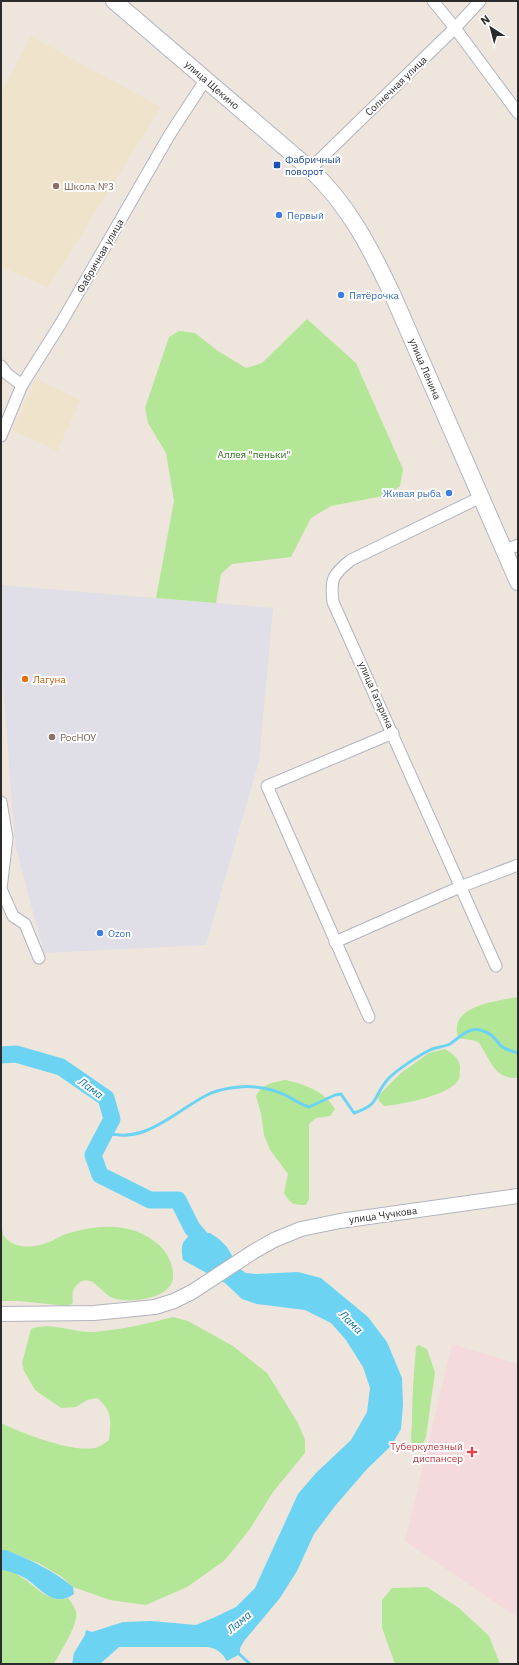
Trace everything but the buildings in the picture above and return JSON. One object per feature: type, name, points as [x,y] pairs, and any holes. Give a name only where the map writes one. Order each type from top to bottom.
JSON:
[{"type":"main road","name":"улица Щекино","points":[[114,1],[310,170]]},
{"type":"main road","name":"улица Ленина","points":[[310,170],[326,184],[342,204],[376,261],[397,305],[481,497],[511,548],[518,582]]},
{"type":"street","points":[[433,1],[455,28],[518,113]]},
{"type":"street","name":"Солнечная улица","points":[[310,170],[455,28],[480,1]]},
{"type":"street","name":"Фабричная улица","points":[[1,436],[22,385],[61,323],[170,134],[206,79]]},
{"type":"street","points":[[1,366],[7,374],[22,385]]},
{"type":"street","name":"улица Гагарина","points":[[481,497],[351,560],[338,570],[332,580],[331,588],[333,602],[496,966]]},
{"type":"street","points":[[369,1017],[267,786],[393,734]]},
{"type":"street","points":[[1,802],[7,838],[1,889],[13,916],[25,924],[39,958]]},
{"type":"street","points":[[335,942],[460,887],[518,865]]},
{"type":"street","name":"улица Чучкова","points":[[1,1314],[94,1313],[138,1310],[155,1307],[174,1301],[192,1292],[253,1252],[274,1240],[301,1229],[322,1224],[518,1196]]},
{"type":"shaded area","name":"Школа №3","points":[[31,36],[161,107],[48,288],[1,266],[1,94]]},
{"type":"shaded area","points":[[36,379],[81,400],[57,451],[12,430]]},
{"type":"shaded area","points":[[1,585],[273,608],[259,761],[206,945],[44,953],[15,844],[1,656]]},
{"type":"shaded area","name":"Туберкулезный диспансер","points":[[452,1344],[518,1364],[518,1618],[405,1541]]},
{"type":"green space","name":"Аллея \"пеньки\"","points":[[307,319],[356,363],[403,469],[400,486],[388,495],[331,506],[311,518],[291,557],[232,564],[221,574],[216,603],[156,598],[174,501],[166,453],[148,423],[145,408],[169,337],[179,331],[195,333],[218,351],[246,368],[262,363]]},
{"type":"green space","points":[[518,997],[518,1078],[511,1078],[501,1074],[493,1067],[479,1043],[458,1037],[457,1026],[460,1018],[467,1011],[477,1006]]},
{"type":"green space","points":[[445,1049],[454,1055],[460,1066],[459,1078],[454,1085],[447,1090],[425,1098],[401,1104],[384,1106],[379,1101],[378,1096],[401,1073],[429,1053]]},
{"type":"green space","points":[[285,1080],[307,1086],[320,1093],[326,1097],[335,1109],[330,1116],[316,1118],[309,1124],[309,1199],[306,1205],[298,1205],[293,1203],[284,1193],[288,1174],[270,1150],[264,1135],[261,1114],[256,1096],[265,1086]]},
{"type":"green space","points":[[1,1185],[3,1233],[8,1241],[13,1244],[19,1246],[38,1246],[66,1234],[90,1228],[115,1227],[139,1232],[150,1238],[166,1252],[173,1269],[171,1285],[165,1291],[148,1298],[138,1300],[120,1300],[109,1296],[93,1282],[85,1280],[80,1282],[75,1287],[73,1303],[68,1306],[19,1301],[1,1301]]},
{"type":"green space","points":[[173,1317],[188,1321],[233,1346],[267,1373],[298,1423],[305,1440],[305,1453],[273,1492],[250,1529],[224,1561],[187,1587],[146,1605],[110,1600],[73,1587],[62,1577],[40,1564],[6,1550],[1,1550],[1,1423],[34,1437],[60,1445],[85,1449],[99,1447],[109,1440],[110,1417],[106,1407],[97,1398],[87,1400],[76,1407],[61,1408],[35,1390],[24,1371],[22,1363],[31,1329],[46,1326],[93,1332],[113,1330]]},
{"type":"green space","points":[[419,1345],[427,1349],[435,1372],[426,1437],[421,1449],[412,1446],[411,1440],[416,1347]]},
{"type":"green space","points":[[1,1570],[17,1575],[42,1593],[49,1596],[58,1599],[68,1598],[74,1606],[76,1612],[75,1624],[54,1664],[1,1664]]},
{"type":"green space","points":[[427,1587],[459,1608],[489,1636],[500,1664],[395,1664],[382,1628],[382,1600],[392,1588]]},
{"type":"water","points":[[196,1233],[210,1233],[219,1239],[227,1247],[239,1268],[246,1273],[298,1272],[321,1278],[368,1317],[387,1342],[402,1378],[403,1405],[401,1429],[391,1446],[367,1469],[335,1506],[314,1534],[297,1571],[280,1598],[244,1641],[240,1648],[240,1654],[227,1661],[219,1651],[214,1648],[207,1647],[119,1647],[100,1664],[72,1664],[74,1653],[85,1635],[86,1630],[92,1632],[123,1622],[151,1621],[196,1625],[236,1607],[255,1588],[298,1494],[316,1473],[351,1440],[367,1412],[370,1388],[363,1367],[346,1340],[331,1323],[305,1310],[257,1304],[242,1299],[225,1283],[183,1260],[183,1243],[188,1237]]},
{"type":"water","points":[[1,1550],[6,1550],[49,1570],[73,1587],[74,1594],[67,1598],[53,1598],[25,1578],[1,1570]]},
{"type":"waterway","points":[[105,1132],[119,1135],[146,1131],[159,1125],[207,1095],[224,1089],[237,1087],[259,1087],[276,1091],[309,1107],[335,1095],[341,1094],[354,1113],[363,1110],[373,1103],[389,1078],[414,1059],[430,1050],[450,1044],[464,1034],[476,1029],[492,1036],[501,1046],[518,1053]]},
{"type":"waterway","name":"Лама","points":[[1,1055],[16,1054],[61,1067],[106,1098],[112,1119],[93,1155],[100,1175],[150,1200],[178,1200],[192,1228],[210,1249]]},
{"type":"waterway","points":[[237,1652],[250,1664]]},
{"type":"place","name":"Фабричный поворот","points":[[277,165]]},
{"type":"place","name":"Школа №3","points":[[56,186]]},
{"type":"place","name":"Первый","points":[[279,215]]},
{"type":"place","name":"Пятёрочка","points":[[341,295]]},
{"type":"place","name":"Живая рыба","points":[[449,493]]},
{"type":"place","name":"Лагуна","points":[[25,679]]},
{"type":"place","name":"РосНОУ","points":[[52,737]]},
{"type":"place","name":"Ozon","points":[[100,933]]},
{"type":"place","name":"Туберкулезный диспансер","points":[[472,1452]]}]
